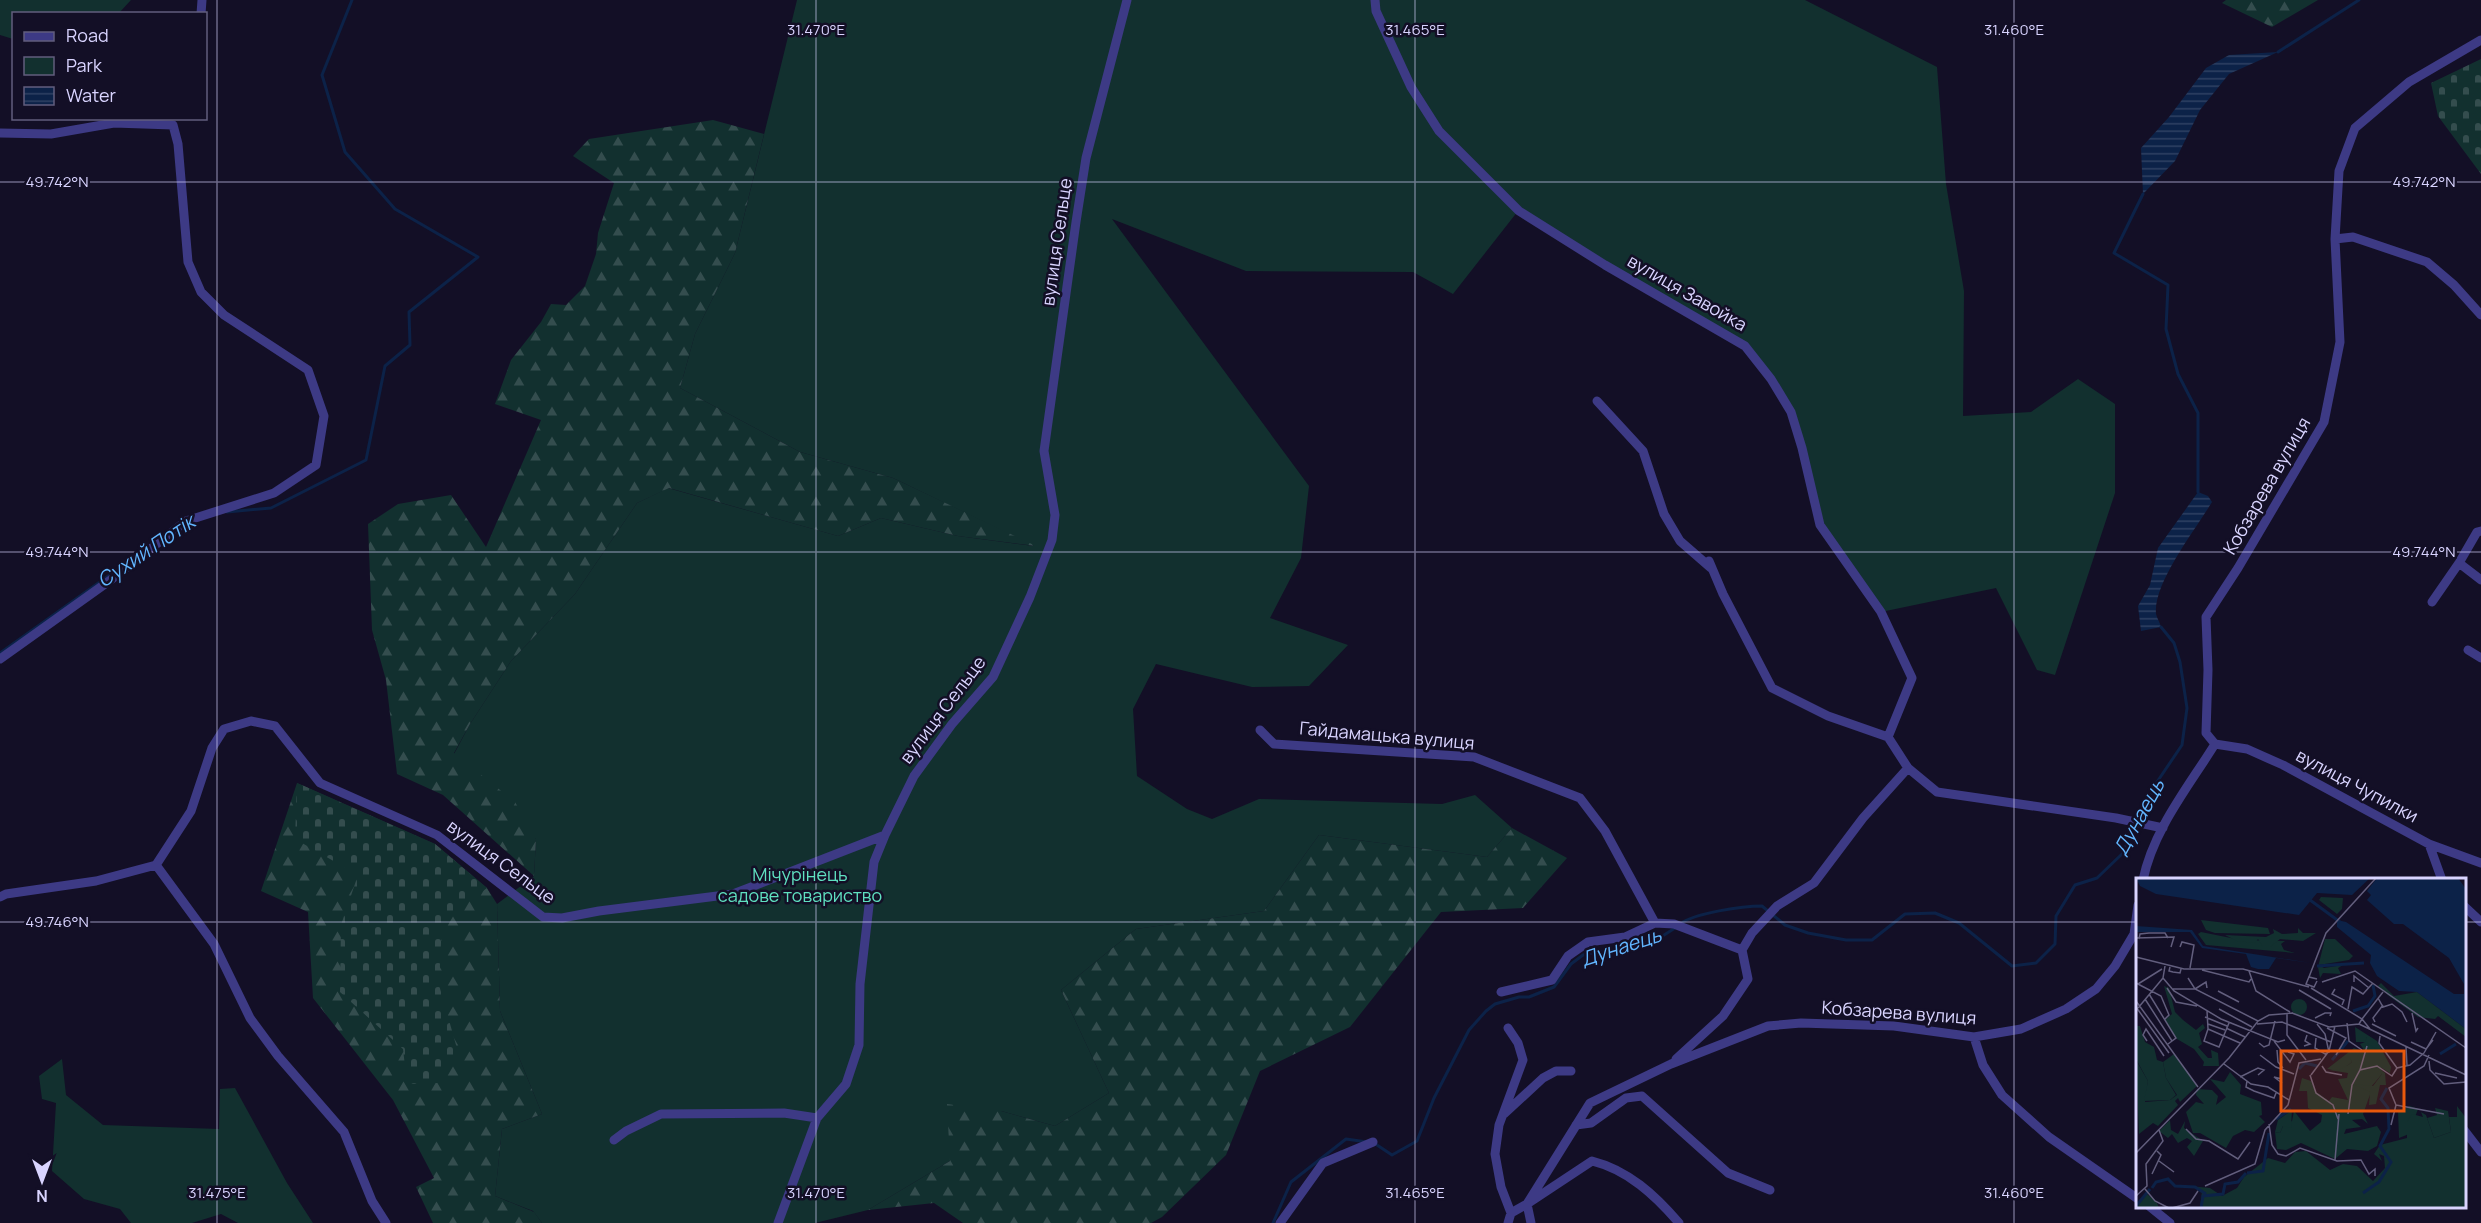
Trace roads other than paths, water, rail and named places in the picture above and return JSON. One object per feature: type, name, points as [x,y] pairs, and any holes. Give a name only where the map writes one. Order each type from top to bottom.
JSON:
[{"type":"street","name":"вулиця Сельце","points":[[156,865],[191,811],[212,748],[224,729],[250,721],[275,726],[320,783],[437,835],[543,917],[562,918],[733,894],[885,835],[914,776],[952,724],[993,677],[1030,597],[1052,540],[1055,515],[1044,451],[1086,158],[1127,0]]},
{"type":"street","name":"вулиця Завойка","points":[[1375,0],[1376,11],[1411,87],[1439,131],[1519,211],[1605,265],[1745,346],[1771,379],[1791,412],[1820,525],[1881,612],[1912,678],[1888,737]]},
{"type":"street","name":"Кобзарева вулиця","points":[[2215,744],[2206,733],[2208,670],[2206,616],[2238,568],[2324,422],[2340,342],[2335,239],[2339,171],[2355,128],[2409,82],[2481,39]]},
{"type":"street","points":[[0,133],[51,134],[114,123],[175,122],[180,154],[188,262],[201,292],[224,315],[308,370],[324,416],[316,465],[274,493],[186,521],[112,579],[0,659]]},
{"type":"street","points":[[2335,239],[2353,237],[2427,261],[2454,285],[2481,315]]},
{"type":"street","points":[[1597,400],[1643,451],[1665,514],[1680,542],[1710,565],[1772,688],[1828,716],[1888,737],[1908,768],[1937,792],[2116,818],[2163,828]]},
{"type":"street","points":[[2432,602],[2477,532],[2481,531]]},
{"type":"street","points":[[2459,563],[2481,580]]},
{"type":"street","points":[[2468,650],[2481,658]]},
{"type":"street","name":"Гайдамацька вулиця","points":[[1260,730],[1275,744],[1474,757],[1580,798],[1605,831],[1655,923]]},
{"type":"street","points":[[2143,878],[2146,866],[2163,828],[2215,744]]},
{"type":"street","name":"вулиця Чупилки","points":[[2215,744],[2247,749],[2283,765],[2429,844],[2481,863]]},
{"type":"street","points":[[1531,1223],[1527,1204],[1590,1103],[1671,1064],[1723,1016],[1749,979],[1742,950],[1752,933],[1777,906],[1814,883],[1863,818],[1908,768]]},
{"type":"street","points":[[778,1223],[817,1118],[846,1084],[860,1046],[860,984],[874,862],[885,835]]},
{"type":"street","points":[[2429,844],[2442,878]]},
{"type":"street","points":[[0,897],[6,894],[96,881],[156,865],[214,944],[250,1018],[278,1056],[344,1132],[372,1201],[386,1223]]},
{"type":"street","points":[[2466,908],[2481,922]]},
{"type":"street","name":"Кобзарева вулиця","points":[[1671,1064],[1768,1026],[1801,1023],[1894,1026],[1974,1037],[2021,1029],[2066,1009],[2096,989],[2115,966],[2134,934],[2136,920]]},
{"type":"street","points":[[1501,992],[1552,980],[1568,956],[1588,942],[1625,937],[1655,923],[1674,924],[1734,945],[1742,950]]},
{"type":"street","points":[[1508,1028],[1518,1043],[1523,1060],[1503,1116],[1496,1154],[1501,1187],[1511,1213],[1508,1223]]},
{"type":"street","points":[[1974,1037],[1983,1065],[2002,1095],[2049,1137],[2136,1197]]},
{"type":"street","points":[[1503,1116],[1543,1078],[1556,1071],[1571,1071]]},
{"type":"street","points":[[1576,1125],[1591,1123],[1626,1098],[1642,1096],[1728,1173],[1770,1190]]},
{"type":"street","points":[[614,1140],[626,1131],[661,1114],[784,1113],[817,1118]]},
{"type":"street","points":[[2466,1133],[2481,1152]]},
{"type":"street","points":[[1280,1223],[1323,1163],[1373,1142]]},
{"type":"street","points":[[1511,1213],[1592,1161],[1609,1166],[1634,1180],[1661,1202],[1678,1223]]},
{"type":"street","points":[[2151,1208],[2170,1223]]},
{"type":"water","points":[[2278,52],[2229,74],[2200,110],[2175,161],[2143,194],[2141,148],[2169,117],[2206,68],[2229,55]]},
{"type":"water","points":[[2198,492],[2208,496],[2212,502],[2161,587],[2156,614],[2161,627],[2141,631],[2138,606],[2150,585],[2158,548]]},
{"type":"waterway","name":"Сухий Потік","points":[[227,512],[271,508],[366,460],[385,366],[410,345],[409,312],[478,257],[395,209],[345,152],[322,75],[352,0]]},
{"type":"waterway","name":"Дунаець","points":[[2278,52],[2359,0]]},
{"type":"waterway","name":"Дунаець","points":[[2143,194],[2114,253],[2168,285],[2166,329],[2178,374],[2198,413],[2198,492]]},
{"type":"waterway","name":"Сухий Потік","points":[[0,653],[118,569]]},
{"type":"waterway","name":"Дунаець","points":[[1680,924],[1707,913],[1762,906],[1785,925],[1808,933],[1846,940],[1872,940],[1905,914],[1935,913],[1959,923],[2012,966],[2036,963],[2055,944],[2056,916],[2075,885],[2097,878],[2122,854],[2157,782],[2182,745],[2187,708],[2180,662],[2174,643],[2161,627]]},
{"type":"waterway","name":"Дунаець","points":[[1374,1143],[1392,1155],[1417,1141],[1434,1098],[1469,1030],[1495,1004],[1519,997],[1529,997],[1554,987],[1571,964],[1583,955],[1605,951],[1618,952],[1661,937],[1675,928]]},
{"type":"waterway","name":"Дунаець","points":[[1273,1223],[1291,1182],[1346,1139],[1367,1142]]},
{"type":"park label","name":"Мічурінець садове товариство","points":[[800,885]]}]
